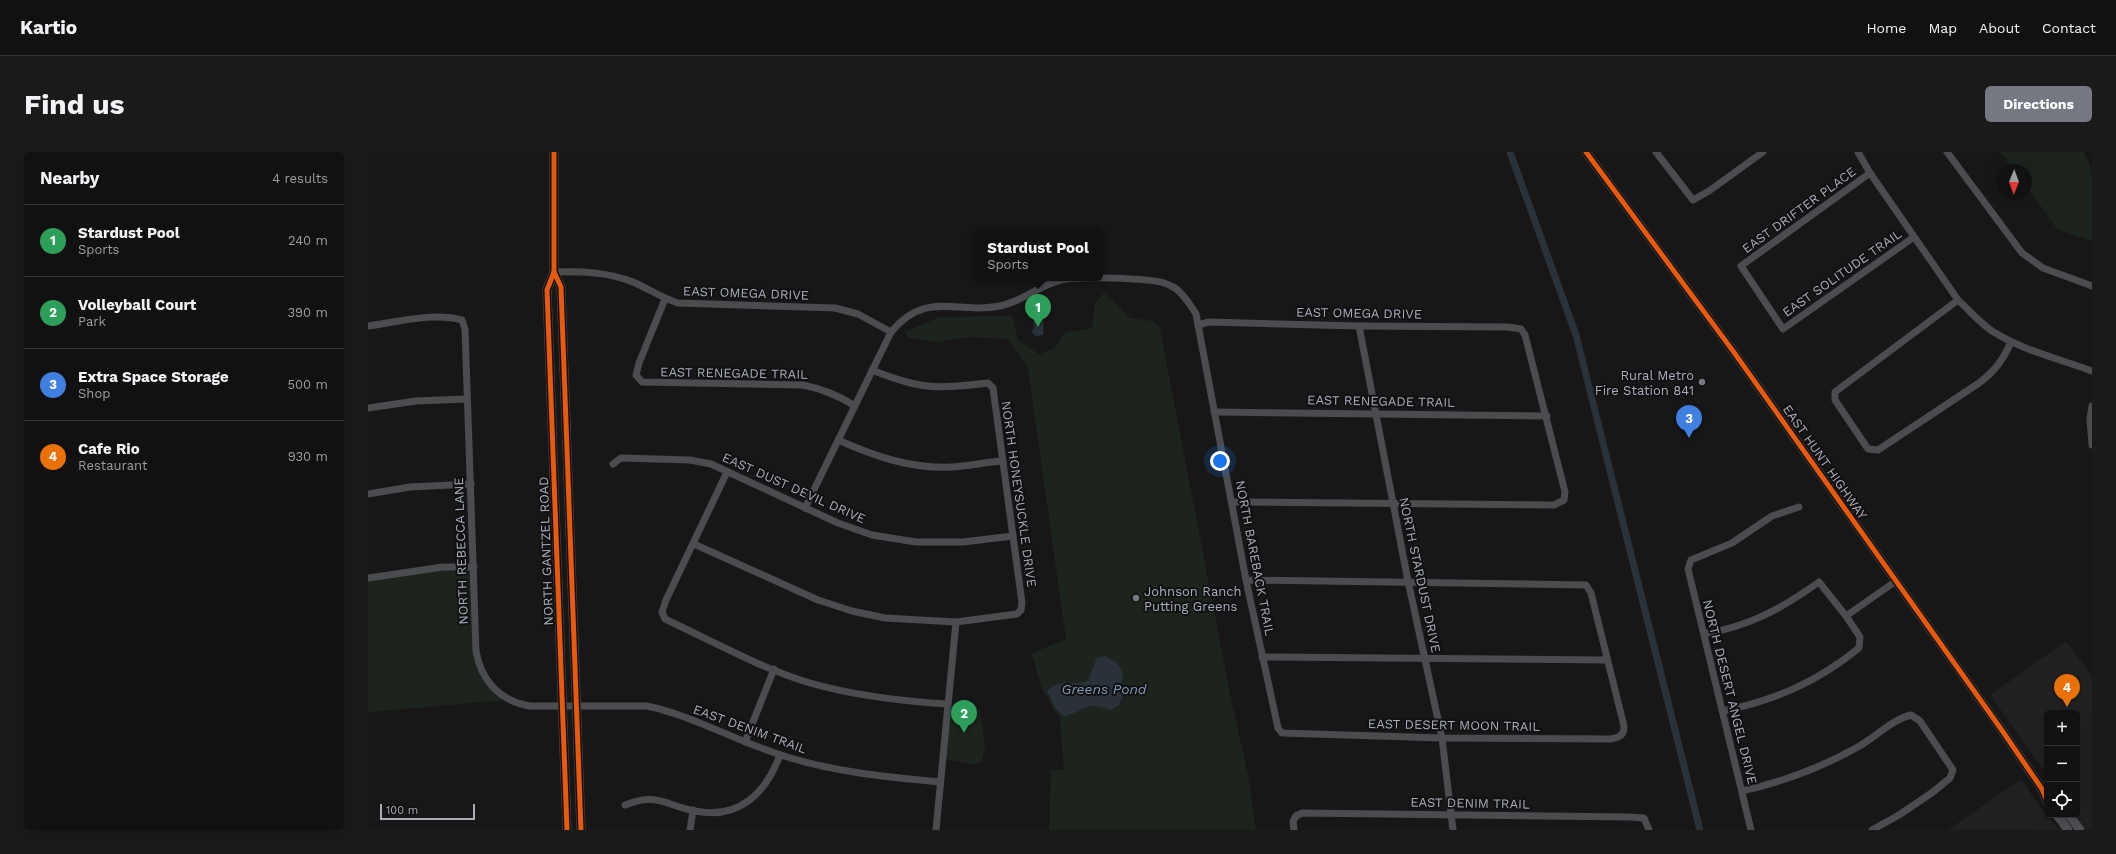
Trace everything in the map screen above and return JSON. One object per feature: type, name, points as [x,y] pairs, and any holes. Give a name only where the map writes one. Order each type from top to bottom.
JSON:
[{"type":"main road","name":"NORTH GANTZEL ROAD","points":[[554,152],[554,272],[547,290],[567,830]]},
{"type":"main road","name":"EAST HUNT HIGHWAY","points":[[1586,152],[1733,351],[2044,789]]},
{"type":"main road","name":"NORTH GANTZEL ROAD","points":[[554,272],[561,287],[581,830]]},
{"type":"main road","points":[[2059,818],[2068,830]]},
{"type":"main road","points":[[2071,818],[2080,830]]},
{"type":"street","points":[[1656,152],[1693,200],[1709,191],[1763,152]]},
{"type":"street","points":[[1858,152],[1870,173],[1958,300],[1991,330],[2011,342],[2092,371]]},
{"type":"street","points":[[1947,152],[2022,253],[2043,268],[2092,286]]},
{"type":"street","name":"EAST DRIFTER PLACE","points":[[1783,329],[1741,266],[1870,173]]},
{"type":"street","name":"EAST SOLITUDE TRAIL","points":[[1783,329],[1914,237]]},
{"type":"street","name":"EAST OMEGA DRIVE","points":[[554,272],[593,272],[616,276],[634,283],[665,299],[690,305],[835,308],[858,314],[891,332]]},
{"type":"street","name":"NORTH BAREBACK TRAIL","points":[[1103,279],[1164,283],[1176,289],[1186,298],[1196,314],[1214,412],[1233,502],[1246,580],[1278,728],[1282,733]]},
{"type":"street","name":"NORTH BAREBACK TRAIL","points":[[805,508],[891,332],[902,319],[920,308],[941,306],[990,308],[1010,304],[1046,286],[1061,281]]},
{"type":"street","name":"EAST RENEGADE TRAIL","points":[[665,299],[639,363],[636,375],[642,382],[664,384],[803,385],[822,388],[840,396],[855,406]]},
{"type":"street","points":[[1958,300],[1835,392],[1835,400],[1868,449],[1878,450],[1979,383],[2003,360],[2011,342]]},
{"type":"street","name":"NORTH REBECCA LANE","points":[[368,326],[425,318],[451,317],[462,320],[465,330],[476,651],[478,665],[502,697],[517,704],[563,706],[576,705]]},
{"type":"street","name":"EAST OMEGA DRIVE","points":[[1198,324],[1209,322],[1359,326],[1508,327],[1520,329],[1525,335],[1547,416]]},
{"type":"street","name":"NORTH STARDUST DRIVE","points":[[1359,326],[1408,581],[1442,738],[1453,830]]},
{"type":"street","name":"NORTH HONEYSUCKLE DRIVE","points":[[872,370],[901,382],[930,388],[950,388],[988,384],[993,388],[1014,536],[1021,610],[1017,614],[956,622]]},
{"type":"street","points":[[368,408],[416,401],[467,399]]},
{"type":"street","points":[[2092,406],[2090,419],[2092,445]]},
{"type":"street","name":"EAST RENEGADE TRAIL","points":[[1214,412],[1547,416]]},
{"type":"street","points":[[1233,502],[1554,505],[1564,500],[1565,492],[1547,416]]},
{"type":"street","points":[[838,440],[887,460],[929,466],[951,467],[1003,461]]},
{"type":"street","name":"EAST DUST DEVIL DRIVE","points":[[614,464],[621,458],[690,460],[711,464],[854,530],[893,539],[916,542],[963,542],[1014,536]]},
{"type":"street","points":[[727,472],[666,600],[662,612],[665,619],[774,669],[808,682],[865,696],[947,704]]},
{"type":"street","points":[[368,494],[410,487],[471,484]]},
{"type":"street","name":"NORTH DESERT ANGEL DRIVE","points":[[1751,830],[1688,569],[1691,560],[1732,543],[1772,516],[1799,507]]},
{"type":"street","points":[[694,544],[818,600],[852,611],[893,619],[956,622],[936,830]]},
{"type":"street","points":[[368,578],[443,567],[474,566]]},
{"type":"street","points":[[1246,580],[1408,581],[1586,585],[1591,593],[1607,660],[1262,657]]},
{"type":"street","points":[[1846,616],[1896,581]]},
{"type":"street","points":[[1704,634],[1732,629],[1762,617],[1796,599],[1819,582],[1846,616],[1860,638],[1859,648],[1821,676],[1790,692],[1754,705],[1723,711]]},
{"type":"street","name":"EAST DESERT MOON TRAIL","points":[[1282,733],[1442,738],[1612,740],[1620,738],[1625,729],[1607,660]]},
{"type":"street","points":[[745,742],[774,669]]},
{"type":"street","name":"EAST DENIM TRAIL","points":[[576,705],[647,706],[666,710],[745,742],[813,765],[940,782]]},
{"type":"street","points":[[1742,791],[1802,774],[1835,760],[1864,744],[1902,718],[1911,716],[1920,721],[1954,770],[1950,778],[1933,792],[1899,815],[1872,830]]},
{"type":"street","points":[[625,805],[646,798],[656,799],[693,810],[721,812],[733,809],[755,797],[769,781],[780,755]]},
{"type":"street","points":[[690,830],[693,810]]},
{"type":"street","name":"EAST DENIM TRAIL","points":[[1294,830],[1293,821],[1296,816],[1302,813],[1644,818],[1649,830]]},
{"type":"shaded area","points":[[2000,152],[2084,152],[2092,172],[2092,241],[2058,230],[2032,194],[2032,164],[2009,164]]},
{"type":"shaded area","name":"Johnson Ranch Putting Greens","points":[[1104,293],[1130,318],[1153,321],[1160,329],[1232,704],[1248,774],[1256,830],[1049,830],[1051,769],[1064,770],[1060,719],[1041,687],[1032,653],[1066,639],[1028,368],[1008,339],[968,337],[938,342],[909,338],[905,332],[939,317],[1012,316],[1018,340],[1039,354],[1053,349],[1065,333],[1092,328],[1095,304]]},
{"type":"shaded area","points":[[474,567],[480,668],[507,700],[368,712],[368,580]]},
{"type":"shaded area","points":[[2066,641],[2092,676],[2092,830],[2086,830],[2077,818],[2080,818],[2080,710],[2044,710],[2044,771],[1990,695]]},
{"type":"shaded area","points":[[947,704],[975,705],[980,710],[985,747],[981,763],[970,764],[942,758]]},
{"type":"shaded area","points":[[2021,779],[2044,813],[2044,818],[2048,818],[2060,830],[1948,830]]},
{"type":"water","points":[[1044,317],[1043,335],[1036,336],[1031,332],[1034,328],[1033,319]]},
{"type":"water","name":"Greens Pond","points":[[1105,656],[1117,663],[1123,672],[1121,688],[1123,697],[1118,706],[1110,710],[1090,706],[1064,716],[1055,708],[1047,691],[1057,684],[1077,683],[1088,680],[1097,658]]},
{"type":"waterway","points":[[1510,152],[1576,335],[1700,830]]},
{"type":"cycle path","points":[[554,152],[554,272],[547,290],[567,830]]},
{"type":"cycle path","points":[[1586,152],[1733,351],[2001,729],[2044,794]]},
{"type":"cycle path","points":[[554,272],[561,287],[581,830]]},
{"type":"place","name":"Stardust Pool","points":[[1038,327]]},
{"type":"place","name":"Rural Metro Fire Station 841","points":[[1702,382]]},
{"type":"place","name":"Extra Space Storage","points":[[1689,438]]},
{"type":"place","name":"Johnson Ranch Putting Greens","points":[[1136,598]]},
{"type":"place","name":"Cafe Rio","points":[[2067,707]]},
{"type":"place","name":"Volleyball Court","points":[[964,733]]}]
